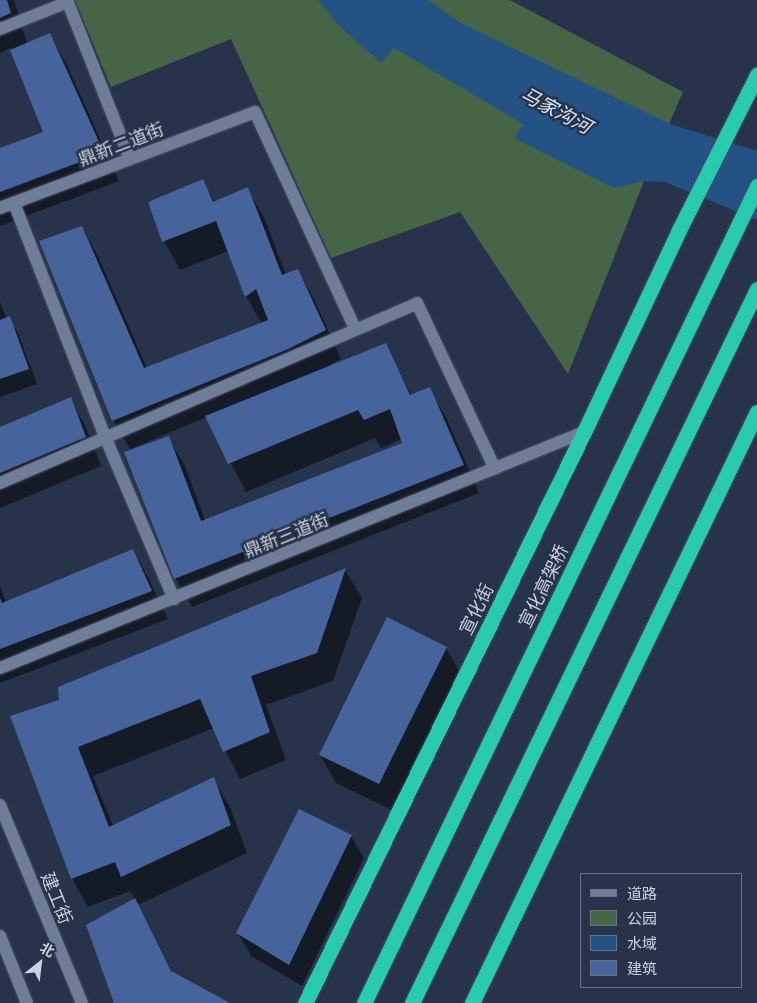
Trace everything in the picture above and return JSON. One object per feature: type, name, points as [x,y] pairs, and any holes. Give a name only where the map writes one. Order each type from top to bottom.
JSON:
[{"type":"highway","name":"宣化街","points":[[305,1003],[584,432],[679,230],[743,99],[757,75]]},
{"type":"highway","name":"宣化高架桥","points":[[364,1003],[757,186]]},
{"type":"highway","points":[[412,1003],[757,289]]},
{"type":"highway","points":[[472,1003],[757,412]]},
{"type":"street","points":[[0,29],[68,1],[130,159]]},
{"type":"street","name":"鼎新二道街","points":[[0,208],[255,112],[355,328]]},
{"type":"street","points":[[14,203],[106,439],[174,599]]},
{"type":"street","points":[[0,484],[355,328],[417,303],[495,468]]},
{"type":"street","name":"鼎新三道街","points":[[0,668],[584,432]]},
{"type":"street","name":"建工街","points":[[0,806],[82,1003]]},
{"type":"street","points":[[0,936],[27,1003]]},
{"type":"green space","points":[[75,0],[510,0],[683,92],[644,181],[568,374],[460,212],[331,258],[231,39],[111,87]]},
{"type":"water","name":"马家沟河","points":[[318,0],[428,0],[461,23],[670,124],[757,151],[757,220],[665,182],[644,181],[614,188],[514,138],[523,124],[394,48],[381,63],[338,25]]},
{"type":"building","points":[[0,0],[7,0],[11,13],[0,18]]},
{"type":"building","points":[[50,33],[104,153],[0,192],[0,148],[43,132],[10,50]]},
{"type":"building","points":[[203,179],[213,202],[248,187],[282,275],[298,269],[326,330],[288,349],[112,421],[39,241],[82,226],[144,368],[268,320],[256,289],[245,297],[216,221],[162,242],[148,202]]},
{"type":"building","points":[[10,316],[29,369],[0,379],[0,320]]},
{"type":"building","points":[[386,343],[410,395],[430,387],[464,465],[174,579],[124,452],[169,436],[201,521],[402,443],[390,409],[364,420],[358,410],[228,464],[205,416]]},
{"type":"building","points":[[71,397],[86,437],[0,473],[0,427]]},
{"type":"building","points":[[133,549],[152,591],[0,649],[0,598],[2,603]]},
{"type":"building","points":[[346,568],[317,653],[251,676],[270,732],[223,752],[200,699],[78,747],[109,827],[214,777],[231,825],[121,877],[115,862],[71,879],[10,716],[59,700],[58,687]]},
{"type":"building","points":[[387,617],[447,647],[379,784],[319,755]]},
{"type":"building","points":[[299,809],[352,835],[289,965],[236,933]]},
{"type":"building","points":[[135,898],[171,971],[230,1003],[114,1003],[86,925]]}]
